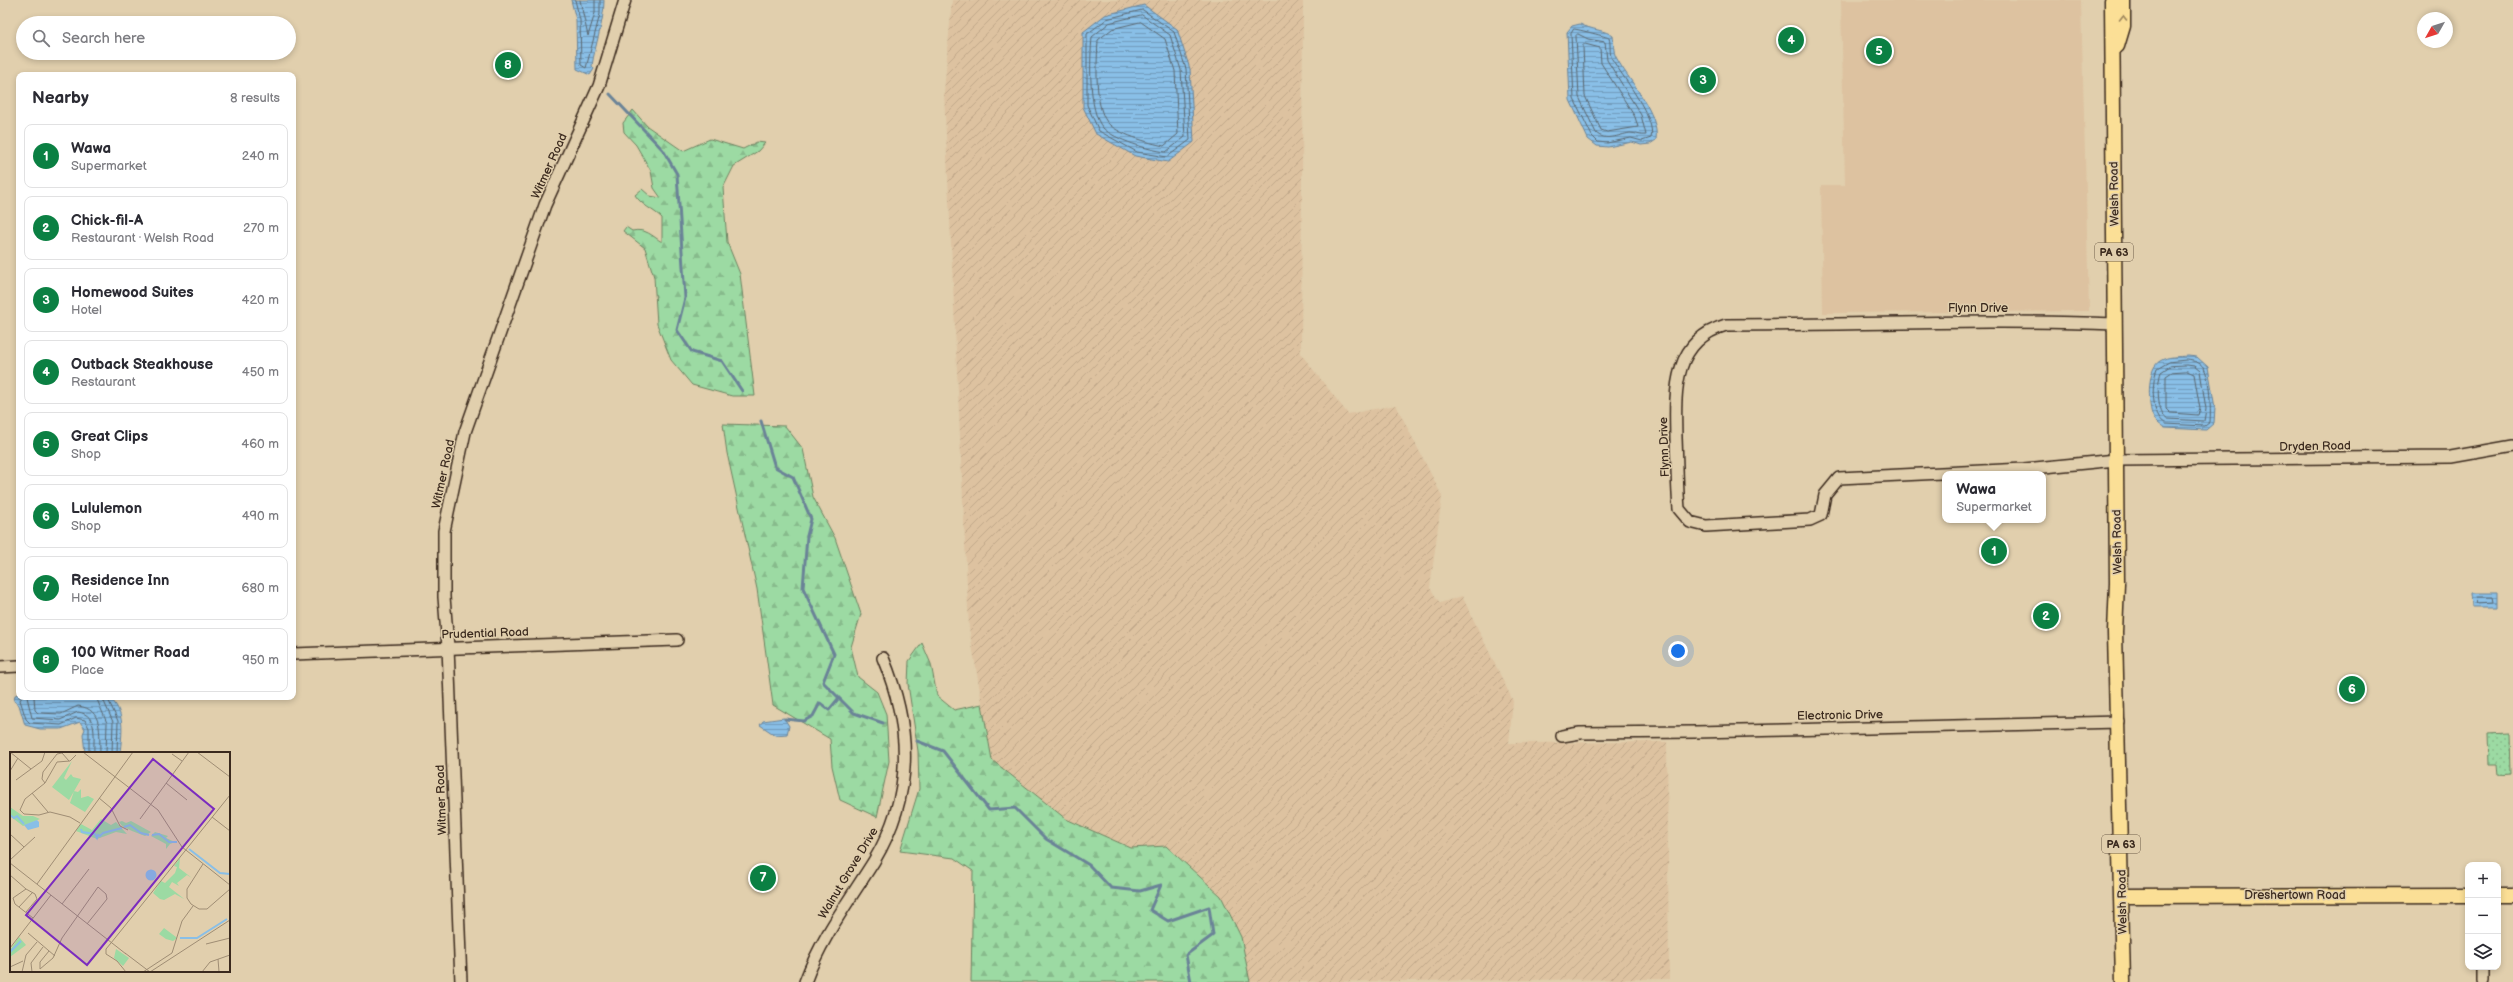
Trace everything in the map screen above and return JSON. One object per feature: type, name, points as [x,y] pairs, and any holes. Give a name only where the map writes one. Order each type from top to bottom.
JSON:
[{"type":"main road","name":"Welsh Road","points":[[2103,0],[2104,79],[2113,101]]},
{"type":"main road","name":"Welsh Road","points":[[2112,0],[2116,460],[2115,632],[2119,722],[2123,982]]},
{"type":"main road","points":[[2113,62],[2123,26],[2123,0]]},
{"type":"main road","name":"Dreshertown Road","points":[[2122,896],[2465,895]]},
{"type":"main road","points":[[2501,895],[2513,895]]},
{"type":"street","name":"Witmer Road","points":[[462,982],[448,648],[444,597],[444,531],[465,432],[545,205],[598,86],[625,0]]},
{"type":"street","name":"Flynn Drive","points":[[1942,473],[1839,478],[1825,496],[1821,515],[1810,520],[1706,526],[1690,522],[1680,509],[1676,404],[1678,376],[1690,349],[1708,333],[1726,325],[2032,321],[2115,324]]},
{"type":"street","name":"Dryden Road","points":[[2116,460],[2451,457],[2513,446]]},
{"type":"street","name":"Flynn Drive","points":[[1983,471],[2024,469],[2116,460]]},
{"type":"street","name":"Prudential Road","points":[[296,654],[677,640]]},
{"type":"street","name":"Walnut Grove Drive","points":[[805,982],[821,943],[879,851],[891,826],[901,794],[906,747],[901,710],[883,658]]},
{"type":"street","points":[[0,667],[16,666]]},
{"type":"street","name":"Electronic Drive","points":[[1562,736],[1580,732],[1696,732],[2119,722]]},
{"type":"street","points":[[2483,970],[2483,982]]},
{"type":"shaded area","points":[[952,0],[1303,0],[1301,354],[1348,414],[1396,405],[1442,496],[1430,588],[1440,603],[1462,596],[1513,701],[1509,743],[1667,742],[1669,979],[1250,982],[1241,937],[1221,896],[1166,846],[1131,848],[1066,819],[992,760],[969,628],[944,92]]},
{"type":"shaded area","points":[[1841,0],[2081,0],[2089,311],[1823,313],[1821,185],[1845,185]]},
{"type":"green space","points":[[633,110],[647,126],[683,151],[710,139],[743,149],[757,142],[765,143],[758,151],[734,166],[723,188],[727,242],[740,274],[755,396],[732,396],[692,385],[671,360],[657,324],[654,277],[645,248],[623,231],[626,227],[632,231],[637,230],[645,232],[662,242],[662,218],[641,202],[635,195],[642,189],[650,196],[661,198],[654,188],[651,171],[636,145],[624,132],[623,123]]},
{"type":"green space","points":[[723,424],[785,426],[803,449],[813,497],[835,538],[861,614],[851,647],[858,677],[877,692],[886,714],[889,761],[877,817],[840,800],[832,766],[830,739],[773,705],[757,589],[727,453]]},
{"type":"green space","points":[[922,643],[931,664],[937,696],[954,710],[982,704],[992,760],[1066,819],[1131,848],[1166,846],[1221,896],[1241,937],[1250,982],[971,982],[973,871],[954,858],[900,851],[919,789],[918,751],[908,684],[909,661]]},
{"type":"green space","points":[[2510,733],[2511,774],[2499,775],[2498,764],[2489,764],[2488,734]]},
{"type":"water","points":[[571,0],[604,0],[603,17],[593,58],[592,66],[594,69],[590,75],[577,69],[576,20]]},
{"type":"water","points":[[1144,5],[1177,29],[1190,69],[1194,142],[1168,162],[1135,156],[1096,134],[1083,107],[1083,32],[1105,15]]},
{"type":"water","points":[[1580,24],[1606,32],[1613,36],[1615,55],[1642,97],[1653,119],[1656,130],[1656,140],[1650,144],[1641,145],[1632,142],[1608,147],[1597,146],[1588,139],[1570,100],[1567,32],[1572,26]]},
{"type":"water","points":[[2188,356],[2197,357],[2208,367],[2215,408],[2214,423],[2206,430],[2165,428],[2155,420],[2151,409],[2149,394],[2151,378],[2156,365],[2166,358]]},
{"type":"water","points":[[2471,593],[2497,593],[2497,607],[2472,607]]},
{"type":"water","points":[[15,695],[16,700],[112,700],[118,709],[122,723],[120,752],[85,752],[83,734],[85,729],[80,722],[61,729],[40,729],[25,725],[19,705],[14,701]]},
{"type":"water","points":[[784,718],[789,726],[787,734],[775,735],[760,725],[763,721]]},
{"type":"waterway","points":[[610,94],[663,150],[677,174],[685,298],[677,330],[692,352],[722,361],[742,391]]},
{"type":"waterway","points":[[761,421],[775,467],[793,477],[811,519],[807,536],[803,588],[834,654],[823,682],[854,713],[883,723]]},
{"type":"waterway","points":[[785,719],[804,721],[813,716],[820,703],[829,710],[838,699]]},
{"type":"waterway","points":[[917,741],[943,751],[989,810],[1015,808],[1046,839],[1089,865],[1111,888],[1140,891],[1161,885],[1150,910],[1168,921],[1209,907],[1213,935],[1186,955],[1191,982]]},
{"type":"place","name":"Outback Steakhouse","points":[[1791,40]]},
{"type":"place","name":"Great Clips","points":[[1879,51]]},
{"type":"place","name":"100 Witmer Road","points":[[508,65]]},
{"type":"place","name":"Homewood Suites","points":[[1703,80]]},
{"type":"place","name":"Wawa","points":[[1994,551]]},
{"type":"place","name":"Chick-fil-A","points":[[2046,616]]},
{"type":"place","name":"Lululemon","points":[[2352,689]]},
{"type":"place","name":"Residence Inn","points":[[763,878]]}]
